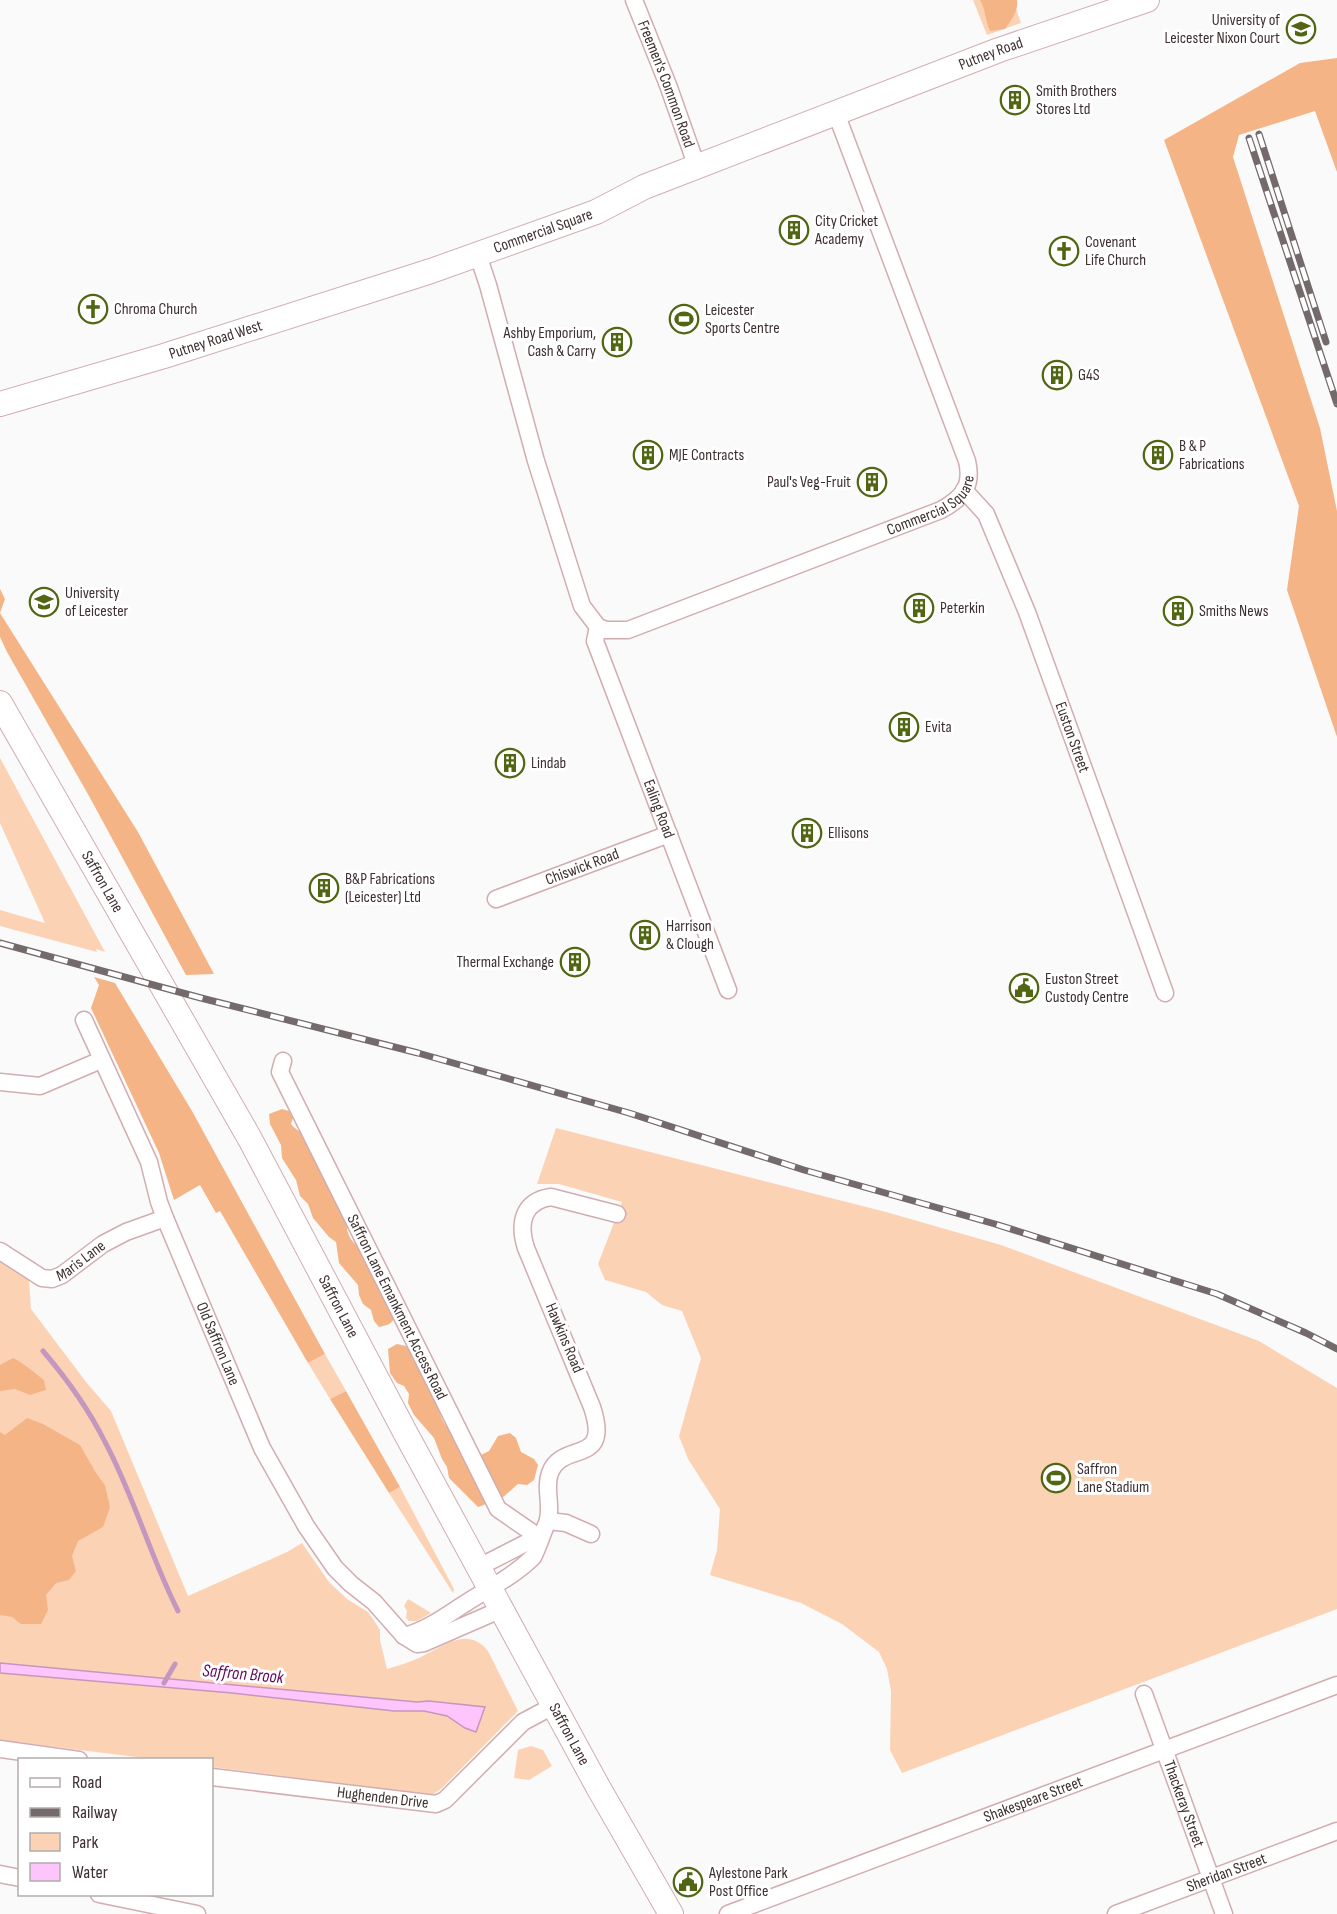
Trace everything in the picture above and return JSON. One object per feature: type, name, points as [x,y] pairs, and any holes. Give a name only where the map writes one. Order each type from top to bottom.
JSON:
[{"type":"main road","name":"Putney Road","points":[[837,113],[999,50],[1147,0]]},
{"type":"main road","name":"Commercial Square","points":[[478,255],[596,212],[644,187],[837,113]]},
{"type":"main road","name":"Putney Road West","points":[[0,404],[164,356],[478,255]]},
{"type":"main road","name":"Saffron Lane","points":[[0,703],[250,1139],[406,1434],[554,1706],[671,1914]]},
{"type":"street","name":"Freemen's Common Road","points":[[634,0],[668,85],[697,167]]},
{"type":"street","name":"Commercial Square","points":[[478,255],[561,542],[582,606],[597,627],[617,631],[628,630],[941,510],[953,504],[969,482],[967,461],[837,113]]},
{"type":"street","name":"Euston Street","points":[[964,490],[986,514],[1027,612],[1166,993]]},
{"type":"street","name":"Ealing Road","points":[[597,627],[596,641],[728,990]]},
{"type":"street","name":"Chiswick Road","points":[[496,899],[669,834]]},
{"type":"street","name":"Old Saffron Lane","points":[[84,1020],[149,1162],[165,1218],[272,1468],[317,1543],[335,1568],[374,1602],[404,1636]]},
{"type":"street","points":[[0,1082],[40,1086],[101,1060]]},
{"type":"street","name":"Saffron Lane Emankment Access Road","points":[[283,1061],[280,1072],[498,1509],[540,1538]]},
{"type":"street","name":"Hawkins Road","points":[[485,1578],[512,1574],[535,1555],[548,1521],[550,1472],[557,1463],[586,1449],[595,1441],[598,1434],[598,1424],[575,1363],[526,1248],[522,1235],[525,1215],[532,1204],[551,1197],[617,1214]]},
{"type":"street","name":"Maris Lane","points":[[0,1251],[42,1278],[52,1279],[62,1275],[103,1244],[126,1232],[165,1218]]},
{"type":"street","points":[[548,1521],[567,1523],[591,1534]]},
{"type":"street","points":[[404,1636],[422,1630],[524,1544],[540,1538]]},
{"type":"street","points":[[404,1636],[417,1644],[424,1643],[502,1609]]},
{"type":"street","name":"Shakespeare Street","points":[[728,1914],[1337,1685]]},
{"type":"street","name":"Thackeray Street","points":[[1144,1694],[1224,1914]]},
{"type":"street","name":"Hughenden Drive","points":[[213,1777],[436,1804],[445,1800],[523,1722],[554,1706]]},
{"type":"street","points":[[0,1749],[65,1758]]},
{"type":"street","name":"Sheridan Street","points":[[1116,1914],[1337,1830]]},
{"type":"street","points":[[0,1874],[18,1878]]},
{"type":"street","points":[[109,1896],[197,1914]]},
{"type":"green space","points":[[973,0],[1013,0],[1021,23],[987,35]]},
{"type":"green space","points":[[0,758],[105,952],[96,949],[97,952],[0,926],[0,910],[45,923],[0,823]]},
{"type":"green space","name":"Saffron Lane Stadium","points":[[556,1128],[886,1212],[1001,1245],[1259,1341],[1337,1388],[1337,1609],[902,1773],[890,1750],[891,1691],[887,1669],[879,1652],[842,1624],[801,1603],[710,1575],[717,1550],[720,1509],[688,1459],[679,1436],[701,1358],[682,1311],[662,1305],[646,1292],[605,1280],[598,1264],[622,1202],[559,1184],[537,1184]]},
{"type":"green space","points":[[0,1260],[29,1280],[31,1309],[111,1411],[188,1596],[287,1552],[302,1543],[329,1582],[347,1599],[368,1612],[373,1619],[380,1630],[387,1669],[419,1658],[445,1644],[463,1639],[472,1640],[480,1643],[488,1651],[518,1711],[442,1788],[432,1795],[213,1767],[213,1758],[144,1758],[0,1740]]},
{"type":"green space","points":[[325,1354],[346,1391],[330,1399],[308,1363]]},
{"type":"green space","points":[[400,1487],[454,1589],[453,1593],[389,1493]]},
{"type":"green space","points":[[408,1599],[431,1613],[417,1621],[409,1621],[406,1618],[407,1611],[404,1606]]},
{"type":"green space","points":[[531,1746],[543,1750],[552,1766],[529,1780],[514,1778],[518,1750]]},
{"type":"shaded area","points":[[980,0],[1017,0],[1016,11],[1005,29],[990,31]]},
{"type":"shaded area","points":[[1337,58],[1337,172],[1315,111],[1239,135],[1233,157],[1320,428],[1337,511],[1337,737],[1287,590],[1299,506],[1164,140],[1300,63]]},
{"type":"shaded area","points":[[0,589],[5,599],[0,613]]},
{"type":"shaded area","points":[[0,613],[138,832],[214,974],[186,975],[89,796],[7,652],[0,637]]},
{"type":"shaded area","points":[[94,977],[115,983],[192,1111],[325,1354],[308,1363],[220,1211],[216,1213],[200,1185],[174,1200],[159,1153],[91,1008],[99,985]]},
{"type":"shaded area","points":[[282,1109],[289,1111],[293,1118],[291,1124],[308,1139],[311,1155],[318,1159],[347,1218],[350,1238],[355,1244],[360,1244],[395,1315],[387,1325],[379,1327],[374,1321],[371,1310],[363,1304],[359,1295],[358,1285],[339,1263],[336,1242],[313,1218],[308,1204],[300,1196],[296,1180],[282,1158],[281,1145],[270,1124],[269,1114]]},
{"type":"shaded area","points":[[397,1344],[406,1346],[412,1358],[419,1363],[439,1405],[443,1420],[453,1432],[487,1500],[484,1505],[478,1507],[449,1478],[447,1467],[434,1438],[414,1415],[408,1403],[409,1394],[404,1386],[397,1383],[390,1373],[388,1349]]},
{"type":"shaded area","points":[[13,1358],[44,1380],[46,1390],[30,1395],[15,1389],[0,1391],[0,1365]]},
{"type":"shaded area","points":[[346,1391],[400,1487],[389,1493],[330,1399]]},
{"type":"shaded area","points":[[27,1418],[43,1424],[80,1445],[105,1485],[110,1507],[103,1527],[78,1541],[72,1556],[76,1571],[69,1580],[56,1583],[46,1595],[48,1610],[41,1624],[21,1624],[12,1617],[0,1615],[0,1432],[5,1435]]},
{"type":"shaded area","points":[[510,1433],[516,1438],[521,1452],[534,1459],[538,1465],[534,1480],[527,1485],[518,1484],[502,1498],[496,1495],[493,1480],[479,1456],[489,1451],[498,1436]]},
{"type":"water","points":[[0,1663],[485,1707],[476,1732],[465,1728],[447,1716],[424,1711],[394,1711],[232,1693],[0,1673]]},
{"type":"waterway","points":[[43,1351],[77,1394],[105,1442],[125,1483],[178,1611]]},
{"type":"waterway","points":[[164,1683],[175,1664]]},
{"type":"railway","points":[[1259,134],[1326,342]]},
{"type":"railway","points":[[1249,138],[1337,404]]},
{"type":"railway","points":[[0,943],[201,998],[418,1053],[629,1113],[804,1170],[995,1224],[1217,1294],[1337,1349]]},
{"type":"place","name":"University of Leicester Nixon Court","points":[[1301,29]]},
{"type":"place","name":"Smith Brothers Stores Ltd","points":[[1015,100]]},
{"type":"place","name":"City Cricket Academy","points":[[794,230]]},
{"type":"place","name":"Covenant Life Church","points":[[1064,251]]},
{"type":"place","name":"Chroma Church","points":[[93,309]]},
{"type":"place","name":"Leicester Sports Centre","points":[[684,319]]},
{"type":"place","name":"Ashby Emporium, Cash & Carry","points":[[617,342]]},
{"type":"place","name":"G4S","points":[[1057,375]]},
{"type":"place","name":"MJE Contracts","points":[[648,455]]},
{"type":"place","name":"B & P Fabrications","points":[[1158,455]]},
{"type":"place","name":"Paul's Veg-Fruit","points":[[872,482]]},
{"type":"place","name":"University of Leicester","points":[[44,602]]},
{"type":"place","name":"Peterkin","points":[[919,608]]},
{"type":"place","name":"Smiths News","points":[[1178,611]]},
{"type":"place","name":"Evita","points":[[904,727]]},
{"type":"place","name":"Lindab","points":[[510,763]]},
{"type":"place","name":"Ellisons","points":[[807,833]]},
{"type":"place","name":"B&P Fabrications (Leicester) Ltd","points":[[324,888]]},
{"type":"place","name":"Harrison & Clough","points":[[645,935]]},
{"type":"place","name":"Thermal Exchange","points":[[575,962]]},
{"type":"place","name":"Euston Street Custody Centre","points":[[1024,988]]},
{"type":"place","name":"Saffron Lane Stadium","points":[[1056,1478]]},
{"type":"place","name":"Aylestone Park Post Office","points":[[688,1882]]},
{"type":"water label","name":"Saffron Brook","points":[[243,1674]]}]
